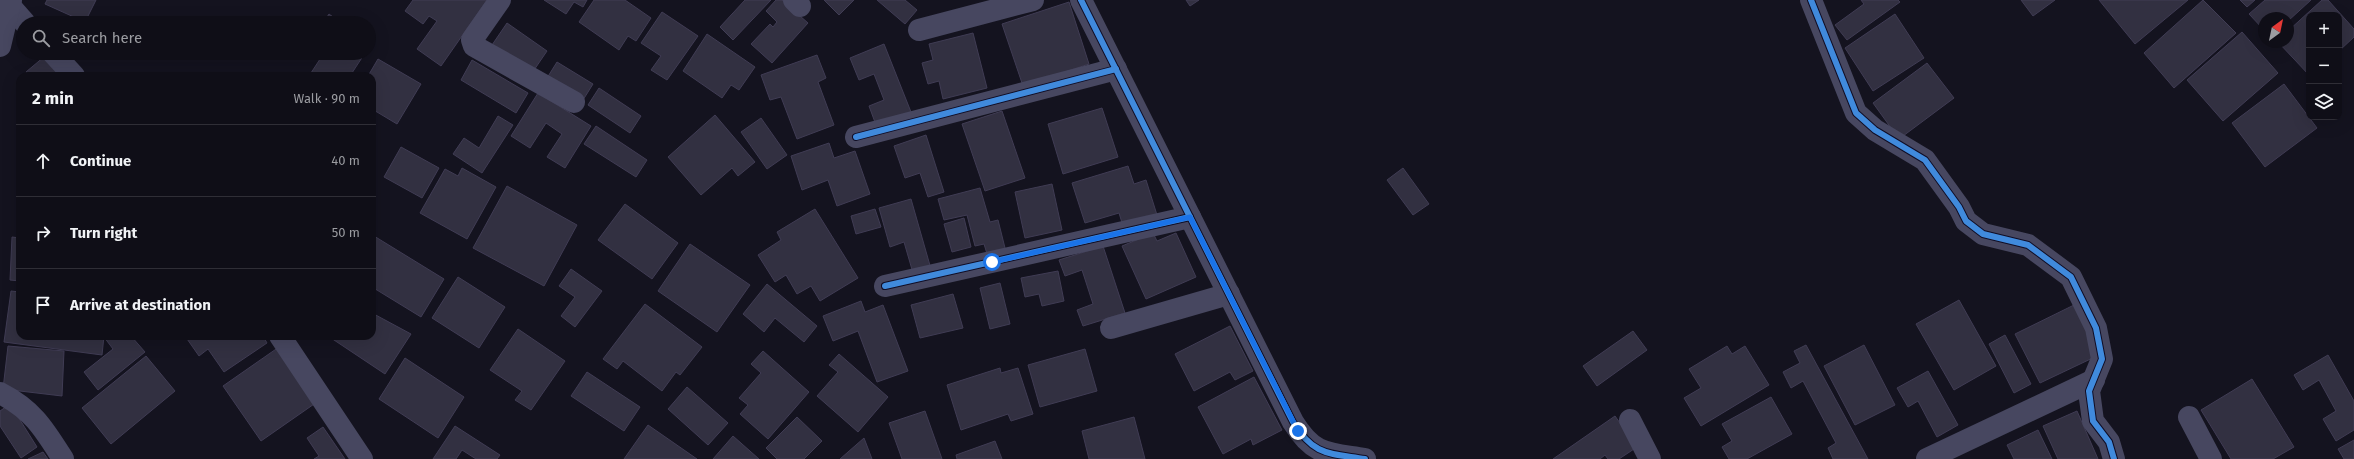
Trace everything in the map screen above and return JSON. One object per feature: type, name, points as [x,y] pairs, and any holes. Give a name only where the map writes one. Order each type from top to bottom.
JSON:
[{"type":"street","points":[[500,0],[472,40],[474,46],[574,102]]},
{"type":"street","points":[[919,30],[1032,0]]},
{"type":"street","points":[[1081,0],[1293,422],[1304,440],[1318,455],[1365,459]]},
{"type":"street","points":[[1811,0],[1856,113],[1875,130],[1925,160],[1959,207],[1966,221],[1983,234],[2028,245],[2071,277],[2096,328],[2102,359],[2089,391],[2093,422],[2109,442],[2114,459]]},
{"type":"street","points":[[11,3],[20,16]]},
{"type":"street","points":[[0,46],[11,3]]},
{"type":"street","points":[[59,60],[70,72]]},
{"type":"street","points":[[856,137],[1116,69]]},
{"type":"street","points":[[885,286],[1190,217]]},
{"type":"street","points":[[1112,328],[1229,294]]},
{"type":"street","points":[[283,340],[362,459]]},
{"type":"street","points":[[1928,459],[2094,380]]},
{"type":"street","points":[[0,393],[30,412],[42,427],[63,459]]},
{"type":"street","points":[[2189,418],[2211,459]]},
{"type":"street","points":[[1630,420],[1650,459]]},
{"type":"building","points":[[47,0],[96,0],[88,16],[72,16],[45,4]]},
{"type":"building","points":[[413,0],[487,0],[441,66],[417,49],[437,21],[429,16],[423,24],[405,11]]},
{"type":"building","points":[[544,0],[587,0],[583,7],[574,2],[566,14]]},
{"type":"building","points":[[594,0],[625,0],[651,18],[636,41],[628,36],[619,50],[579,22]]},
{"type":"building","points":[[745,0],[771,0],[733,40],[720,27]]},
{"type":"building","points":[[776,0],[782,0],[808,23],[772,63],[751,44],[770,24],[773,27],[777,22],[766,11]]},
{"type":"building","points":[[824,0],[854,0],[839,15]]},
{"type":"building","points":[[877,0],[905,0],[917,10],[905,24]]},
{"type":"building","points":[[1186,0],[1199,0],[1190,6]]},
{"type":"building","points":[[1861,0],[1898,0],[1900,2],[1847,40],[1835,25],[1864,4]]},
{"type":"building","points":[[2021,0],[2055,0],[2033,16]]},
{"type":"building","points":[[2099,0],[2188,0],[2135,44]]},
{"type":"building","points":[[2203,0],[2236,33],[2174,88],[2144,53]]},
{"type":"building","points":[[2240,0],[2255,0],[2247,7]]},
{"type":"building","points":[[2265,0],[2311,0],[2294,16],[2294,12],[2258,12],[2258,24],[2249,14]]},
{"type":"building","points":[[2322,0],[2328,0],[2339,12],[2309,12]]},
{"type":"building","points":[[1069,2],[1089,64],[1023,86],[1002,24]]},
{"type":"building","points":[[662,12],[698,36],[667,80],[651,70],[661,56],[641,43]]},
{"type":"building","points":[[1895,14],[1924,58],[1873,91],[1845,48]]},
{"type":"building","points":[[2306,15],[2306,72],[2284,48],[2294,48],[2294,26]]},
{"type":"building","points":[[2342,16],[2354,29],[2354,37],[2342,48]]},
{"type":"building","points":[[507,23],[547,51],[532,73],[492,45]]},
{"type":"building","points":[[2242,32],[2278,73],[2223,121],[2187,80]]},
{"type":"building","points":[[973,33],[987,88],[943,99],[939,81],[928,84],[922,63],[933,60],[929,44]]},
{"type":"building","points":[[707,34],[755,67],[739,90],[731,85],[722,98],[683,71]]},
{"type":"building","points":[[884,44],[911,112],[876,125],[869,106],[884,100],[874,74],[859,80],[850,58]]},
{"type":"building","points":[[817,55],[826,78],[818,82],[834,125],[797,139],[781,97],[770,100],[761,75]]},
{"type":"building","points":[[378,59],[421,84],[397,124],[376,111],[376,72],[370,72]]},
{"type":"building","points":[[40,60],[49,60],[59,72],[26,72]]},
{"type":"building","points":[[319,60],[360,60],[353,72],[312,72]]},
{"type":"building","points":[[472,60],[528,93],[516,113],[461,80]]},
{"type":"building","points":[[557,62],[593,84],[583,100],[547,78]]},
{"type":"building","points":[[1927,63],[1954,98],[1899,139],[1873,103]]},
{"type":"building","points":[[2284,84],[2306,113],[2306,120],[2311,120],[2317,128],[2265,167],[2232,123]]},
{"type":"building","points":[[599,88],[641,116],[630,133],[588,105]]},
{"type":"building","points":[[538,93],[591,126],[565,168],[547,157],[562,134],[546,123],[530,148],[511,136]]},
{"type":"building","points":[[1102,108],[1118,157],[1063,174],[1048,124]]},
{"type":"building","points":[[1002,111],[1025,178],[985,191],[962,124]]},
{"type":"building","points":[[715,115],[755,162],[738,176],[732,168],[701,195],[668,157]]},
{"type":"building","points":[[498,116],[513,125],[482,173],[453,154],[464,138],[479,148]]},
{"type":"building","points":[[761,118],[787,155],[767,169],[741,132]]},
{"type":"building","points":[[596,126],[647,160],[636,177],[584,144]]},
{"type":"building","points":[[926,135],[944,192],[928,197],[920,173],[905,178],[894,146]]},
{"type":"building","points":[[829,143],[834,158],[855,151],[870,194],[837,206],[828,180],[802,190],[791,156]]},
{"type":"building","points":[[401,147],[439,168],[422,198],[384,177]]},
{"type":"building","points":[[1128,166],[1134,184],[1146,180],[1157,215],[1123,226],[1119,213],[1085,223],[1072,183]]},
{"type":"building","points":[[462,168],[496,187],[467,239],[420,213],[445,169],[458,176]]},
{"type":"building","points":[[1403,168],[1429,204],[1413,215],[1387,180]]},
{"type":"building","points":[[1052,184],[1062,230],[1025,238],[1015,192]]},
{"type":"building","points":[[507,186],[577,225],[544,286],[473,248]]},
{"type":"building","points":[[980,188],[990,222],[998,220],[1006,252],[988,257],[984,244],[975,246],[967,215],[944,220],[938,199]]},
{"type":"building","points":[[911,199],[931,269],[913,273],[904,242],[890,247],[879,208]]},
{"type":"building","points":[[625,204],[678,243],[652,279],[598,240]]},
{"type":"building","points":[[815,209],[858,278],[820,301],[811,286],[797,294],[786,275],[775,282],[758,255],[781,240],[777,232]]},
{"type":"building","points":[[875,209],[881,227],[856,234],[851,216]]},
{"type":"building","points":[[964,218],[971,247],[952,252],[944,224]]},
{"type":"building","points":[[1153,233],[1157,241],[1176,233],[1196,277],[1146,299],[1122,246]]},
{"type":"building","points":[[12,237],[16,238],[16,281],[10,280]]},
{"type":"building","points":[[376,237],[444,279],[421,317],[376,289]]},
{"type":"building","points":[[690,244],[750,285],[717,332],[658,291]]},
{"type":"building","points":[[1103,246],[1125,313],[1083,326],[1077,310],[1093,304],[1082,270],[1065,276],[1059,260]]},
{"type":"building","points":[[571,269],[602,291],[575,327],[561,316],[575,297],[559,286]]},
{"type":"building","points":[[1058,271],[1064,301],[1042,306],[1039,294],[1025,297],[1021,278]]},
{"type":"building","points":[[458,277],[505,307],[479,348],[432,318]]},
{"type":"building","points":[[1000,283],[1010,324],[990,329],[980,288]]},
{"type":"building","points":[[767,284],[817,326],[804,342],[775,318],[764,332],[743,314]]},
{"type":"building","points":[[11,291],[16,292],[16,340],[104,340],[102,355],[4,342]]},
{"type":"building","points":[[953,294],[963,328],[920,338],[911,305]]},
{"type":"building","points":[[1959,300],[1996,366],[1954,390],[1916,324]]},
{"type":"building","points":[[861,301],[865,312],[883,305],[908,371],[877,382],[858,331],[833,341],[823,316]]},
{"type":"building","points":[[645,304],[702,347],[680,375],[676,372],[662,391],[623,361],[617,369],[603,359]]},
{"type":"building","points":[[2074,305],[2099,355],[2040,383],[2015,334]]},
{"type":"building","points":[[376,315],[411,334],[385,374],[334,340],[376,340]]},
{"type":"building","points":[[1230,326],[1253,371],[1235,380],[1230,372],[1194,391],[1175,354]]},
{"type":"building","points":[[518,329],[565,361],[531,410],[515,400],[522,391],[490,370]]},
{"type":"building","points":[[1633,331],[1647,350],[1597,386],[1583,366]]},
{"type":"building","points":[[2005,335],[2031,384],[2014,393],[1989,344]]},
{"type":"building","points":[[106,340],[134,340],[145,352],[98,390],[84,372],[113,349]]},
{"type":"building","points":[[188,340],[265,340],[267,343],[224,372],[208,349],[199,356]]},
{"type":"building","points":[[1806,345],[1868,459],[1833,459],[1828,448],[1836,443],[1803,381],[1791,388],[1783,372],[1800,363],[1794,351]]},
{"type":"building","points":[[1864,345],[1895,405],[1855,425],[1824,366]]},
{"type":"building","points":[[8,346],[64,351],[62,396],[3,389]]},
{"type":"building","points":[[1727,346],[1732,354],[1745,346],[1769,385],[1701,426],[1684,398],[1701,388],[1689,369]]},
{"type":"building","points":[[279,347],[317,402],[261,441],[223,386]]},
{"type":"building","points":[[1085,349],[1097,391],[1040,407],[1028,365]]},
{"type":"building","points":[[763,351],[809,392],[768,439],[740,414],[748,405],[739,398],[761,373],[751,364]]},
{"type":"building","points":[[839,354],[888,397],[858,432],[817,396],[838,372],[829,365]]},
{"type":"building","points":[[2328,355],[2354,401],[2354,430],[2336,441],[2323,419],[2336,411],[2319,380],[2303,390],[2294,375]]},
{"type":"building","points":[[146,356],[175,391],[111,444],[82,408]]},
{"type":"building","points":[[405,358],[464,397],[438,438],[379,399]]},
{"type":"building","points":[[1000,368],[1001,373],[1018,368],[1033,414],[1011,421],[1008,414],[961,430],[947,385]]},
{"type":"building","points":[[1928,371],[1958,425],[1937,437],[1918,401],[1908,407],[1897,388]]},
{"type":"building","points":[[587,372],[640,407],[624,431],[571,396]]},
{"type":"building","points":[[1254,377],[1282,430],[1253,445],[1251,439],[1223,454],[1198,407]]},
{"type":"building","points":[[2252,379],[2294,447],[2273,459],[2231,459],[2201,410]]},
{"type":"building","points":[[687,387],[728,423],[708,445],[668,409]]},
{"type":"building","points":[[1771,397],[1792,434],[1747,459],[1729,459],[1722,447],[1732,441],[1722,424]]},
{"type":"building","points":[[10,404],[37,447],[21,458],[0,426],[0,411]]},
{"type":"building","points":[[925,411],[942,459],[902,459],[889,423]]},
{"type":"building","points":[[2077,411],[2098,459],[2058,459],[2043,426]]},
{"type":"building","points":[[1615,416],[1637,447],[1619,459],[1608,459],[1605,455],[1600,459],[1553,459]]},
{"type":"building","points":[[797,417],[822,441],[804,459],[777,459],[766,448]]},
{"type":"building","points":[[1134,417],[1145,459],[1089,459],[1082,431]]},
{"type":"building","points":[[648,425],[697,459],[624,459]]},
{"type":"building","points":[[455,426],[500,455],[497,459],[476,459],[462,450],[456,459],[433,459]]},
{"type":"building","points":[[323,427],[345,459],[314,459],[319,456],[307,438]]},
{"type":"building","points":[[2038,430],[2052,459],[2014,459],[2007,445]]},
{"type":"building","points":[[733,436],[759,459],[713,459]]},
{"type":"building","points":[[864,438],[872,459],[840,459]]},
{"type":"building","points":[[2354,440],[2354,459],[2344,459],[2338,449]]},
{"type":"building","points":[[995,441],[1002,459],[957,459],[956,455]]},
{"type":"building","points":[[43,452],[48,459],[28,459]]},
{"type":"cycle path","points":[[1081,0],[1293,422],[1308,441],[1315,447],[1331,454],[1365,459]]},
{"type":"cycle path","points":[[1811,0],[1856,113],[1875,130],[1925,160],[1959,207],[1966,221],[1983,234],[2028,245],[2071,277],[2096,328],[2102,359],[2089,391],[2093,421],[2109,442],[2114,459]]},
{"type":"cycle path","points":[[856,137],[1116,69]]},
{"type":"cycle path","points":[[885,286],[1190,217]]},
{"type":"route","points":[[992,262],[1190,217],[1298,431]]}]
